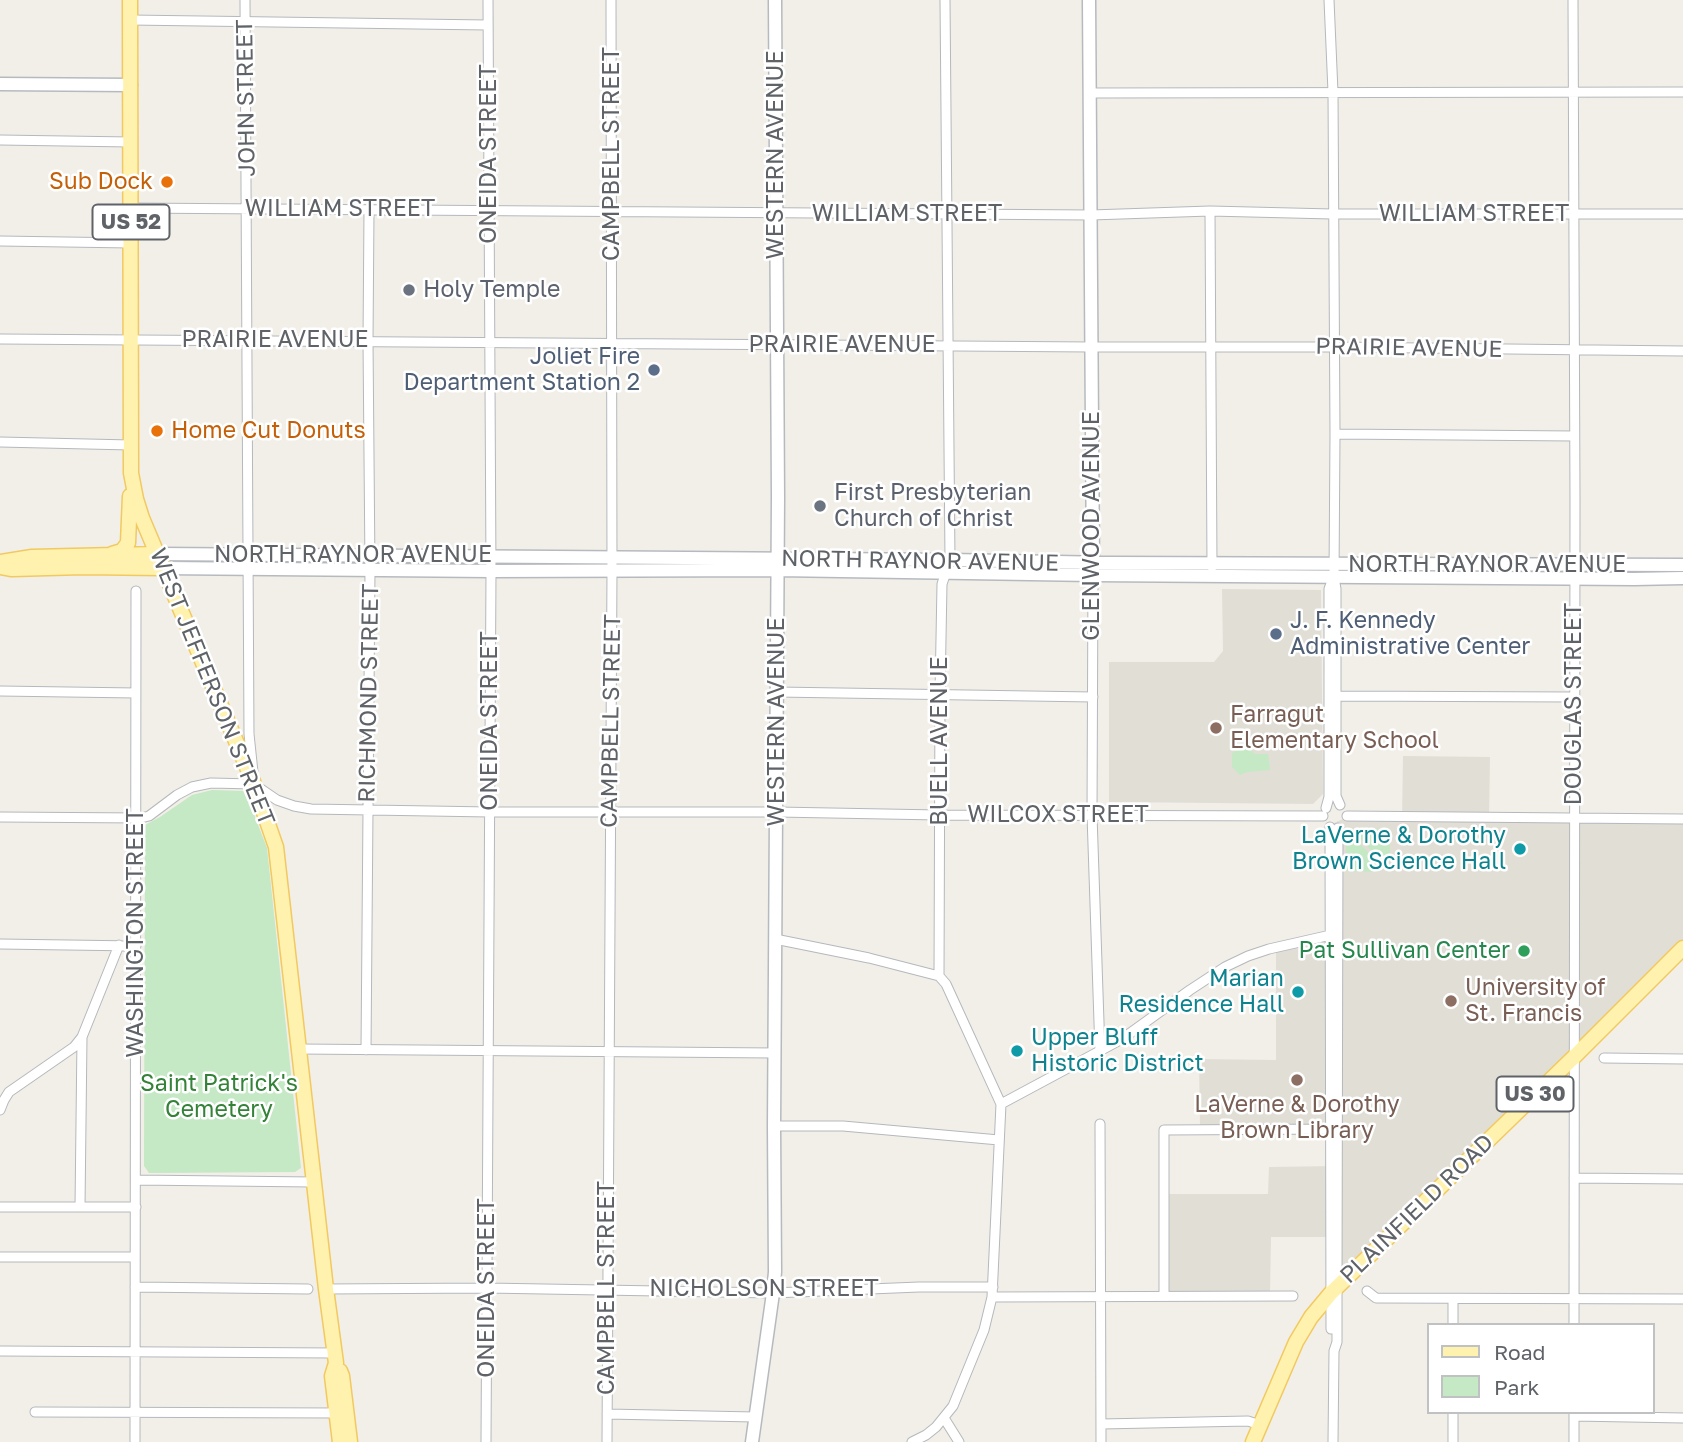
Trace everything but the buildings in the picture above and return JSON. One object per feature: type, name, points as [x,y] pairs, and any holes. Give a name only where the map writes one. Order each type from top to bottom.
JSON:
[{"type":"main road","name":"WEST JEFFERSON STREET","points":[[130,0],[131,473],[136,499],[157,554],[254,784],[276,847],[326,1289],[335,1358],[342,1376],[341,1413]]},
{"type":"main road","name":"WESTERN AVENUE","points":[[752,1442],[775,1272],[778,565],[775,0]]},
{"type":"main road","name":"GLENWOOD AVENUE","points":[[1089,0],[1093,569]]},
{"type":"main road","points":[[0,84],[131,85]]},
{"type":"main road","name":"US 52","points":[[110,554],[122,551],[128,543],[131,473]]},
{"type":"main road","points":[[0,564],[32,557],[157,554]]},
{"type":"main road","name":"NORTH RAYNOR AVENUE","points":[[157,554],[491,556],[612,564],[948,566],[1093,569],[1212,576],[1275,570],[1334,570],[1574,572],[1683,578]]},
{"type":"main road","name":"NORTH RAYNOR AVENUE","points":[[1093,569],[1212,562],[1275,570]]},
{"type":"main road","points":[[0,564],[12,569],[163,568]]},
{"type":"main road","name":"NORTH RAYNOR AVENUE","points":[[163,568],[491,571],[612,564]]},
{"type":"main road","name":"NORTH RAYNOR AVENUE","points":[[1574,572],[1683,565]]},
{"type":"main road","name":"PLAINFIELD ROAD","points":[[1253,1442],[1296,1342],[1311,1317],[1334,1290],[1683,948]]},
{"type":"main road","points":[[340,1442],[341,1413]]},
{"type":"main road","points":[[341,1413],[350,1442]]},
{"type":"street","name":"JOHN STREET","points":[[245,0],[248,733],[254,784]]},
{"type":"street","name":"ONEIDA STREET","points":[[486,1442],[491,571],[488,0]]},
{"type":"street","name":"CAMPBELL STREET","points":[[607,1442],[612,564],[611,0]]},
{"type":"street","name":"BUELL AVENUE","points":[[912,1442],[926,1435],[953,1406],[984,1330],[993,1292],[1001,1104],[946,984],[939,976],[942,584],[948,566],[945,0]]},
{"type":"street","points":[[1329,0],[1332,92],[1336,796],[1347,817],[1344,824],[1334,828]]},
{"type":"street","name":"DOUGLAS STREET","points":[[1573,0],[1574,1323]]},
{"type":"street","points":[[130,20],[488,25]]},
{"type":"street","points":[[1090,93],[1683,92]]},
{"type":"street","points":[[0,140],[131,142]]},
{"type":"street","name":"WILLIAM STREET","points":[[131,208],[1091,215],[1210,211],[1332,214],[1683,214]]},
{"type":"street","name":"RICHMOND STREET","points":[[366,1050],[370,570],[369,210]]},
{"type":"street","points":[[1210,211],[1212,576]]},
{"type":"street","points":[[0,241],[131,243]]},
{"type":"street","name":"PRAIRIE AVENUE","points":[[0,339],[1683,351]]},
{"type":"street","points":[[1335,435],[1574,436]]},
{"type":"street","points":[[0,442],[131,444]]},
{"type":"street","name":"GLENWOOD AVENUE","points":[[1093,569],[1092,815],[1100,1052]]},
{"type":"street","points":[[1334,570],[1329,589],[1329,797],[1324,812],[1325,823],[1334,828]]},
{"type":"street","name":"WASHINGTON STREET","points":[[135,1442],[136,591]]},
{"type":"street","points":[[0,691],[136,693]]},
{"type":"street","points":[[777,692],[1093,697]]},
{"type":"street","points":[[1336,696],[1574,697]]},
{"type":"street","points":[[0,817],[136,818],[149,816],[192,787],[211,783],[254,784]]},
{"type":"street","name":"WILCOX STREET","points":[[254,784],[277,800],[311,808],[939,815],[1324,812]]},
{"type":"street","points":[[1324,812],[1333,804],[1340,805]]},
{"type":"street","points":[[1347,817],[1683,819]]},
{"type":"street","points":[[1333,1442],[1334,1351],[1331,1342],[1334,1290],[1334,828]]},
{"type":"street","points":[[1001,1104],[1122,1039],[1225,967],[1269,949],[1334,934]]},
{"type":"street","points":[[775,939],[869,958],[939,976]]},
{"type":"street","points":[[0,944],[136,946]]},
{"type":"street","points":[[0,1110],[9,1092],[74,1047],[82,1037],[119,945]]},
{"type":"street","points":[[80,1207],[82,1037]]},
{"type":"street","points":[[299,1049],[775,1053]]},
{"type":"street","points":[[1604,1058],[1683,1059]]},
{"type":"street","points":[[1100,1124],[1101,1442]]},
{"type":"street","points":[[774,1126],[843,1126],[999,1140]]},
{"type":"street","points":[[1164,1296],[1164,1130],[1334,1129]]},
{"type":"street","points":[[1574,1178],[1683,1179]]},
{"type":"street","points":[[136,1180],[314,1182]]},
{"type":"street","points":[[0,1207],[136,1207]]},
{"type":"street","points":[[0,1256],[135,1256]]},
{"type":"street","points":[[135,1287],[308,1289]]},
{"type":"street","name":"NICHOLSON STREET","points":[[326,1289],[608,1289],[773,1293],[919,1287],[1101,1296],[1293,1296]]},
{"type":"street","points":[[1367,1291],[1376,1298],[1683,1299]]},
{"type":"street","points":[[1453,1299],[1453,1323]]},
{"type":"street","points":[[0,1351],[335,1358]]},
{"type":"street","points":[[35,1412],[341,1413]]},
{"type":"street","points":[[607,1414],[755,1417]]},
{"type":"street","points":[[1453,1414],[1453,1442]]},
{"type":"street","points":[[1574,1442],[1574,1414],[1683,1418]]},
{"type":"street","points":[[944,1418],[959,1442]]},
{"type":"street","points":[[1101,1424],[1248,1421],[1260,1425]]},
{"type":"shaded area","name":"Farragut Elementary School","points":[[1222,589],[1321,590],[1323,794],[1313,804],[1109,802],[1109,662],[1214,662],[1223,651]]},
{"type":"shaded area","name":"University of St. Francis","points":[[1403,756],[1490,757],[1489,819],[1683,820],[1683,944],[1339,1282],[1339,1237],[1271,1237],[1270,1294],[1165,1295],[1166,1194],[1268,1194],[1269,1167],[1338,1166],[1338,1129],[1200,1128],[1199,1059],[1276,1060],[1276,949],[1333,937],[1334,823],[1343,819],[1402,819]]},
{"type":"green space","points":[[1249,748],[1255,754],[1268,754],[1270,770],[1240,775],[1232,767],[1234,751]]},
{"type":"green space","name":"Saint Patrick's Cemetery","points":[[212,790],[245,791],[267,848],[301,1168],[295,1172],[149,1173],[144,1166],[145,825],[192,795]]},
{"type":"green space","points":[[1355,828],[1390,829],[1390,861],[1387,858],[1379,858],[1355,834]]},
{"type":"green space","points":[[1346,836],[1352,836],[1377,861],[1378,872],[1346,871]]},
{"type":"place","name":"Sub Dock","points":[[167,182]]},
{"type":"place","name":"Holy Temple","points":[[409,290]]},
{"type":"place","name":"Joliet Fire Department Station 2","points":[[654,370]]},
{"type":"place","name":"Home Cut Donuts","points":[[157,431]]},
{"type":"place","name":"First Presbyterian Church of Christ","points":[[820,506]]},
{"type":"place","name":"J. F. Kennedy Administrative Center","points":[[1276,634]]},
{"type":"place","name":"Farragut Elementary School","points":[[1216,728]]},
{"type":"place","name":"LaVerne & Dorothy Brown Science Hall","points":[[1520,849]]},
{"type":"place","name":"Pat Sullivan Center","points":[[1524,951]]},
{"type":"place","name":"Marian Residence Hall","points":[[1298,992]]},
{"type":"place","name":"University of St. Francis","points":[[1451,1001]]},
{"type":"place","name":"Upper Bluff Historic District","points":[[1017,1051]]},
{"type":"place","name":"LaVerne & Dorothy Brown Library","points":[[1297,1080]]}]
